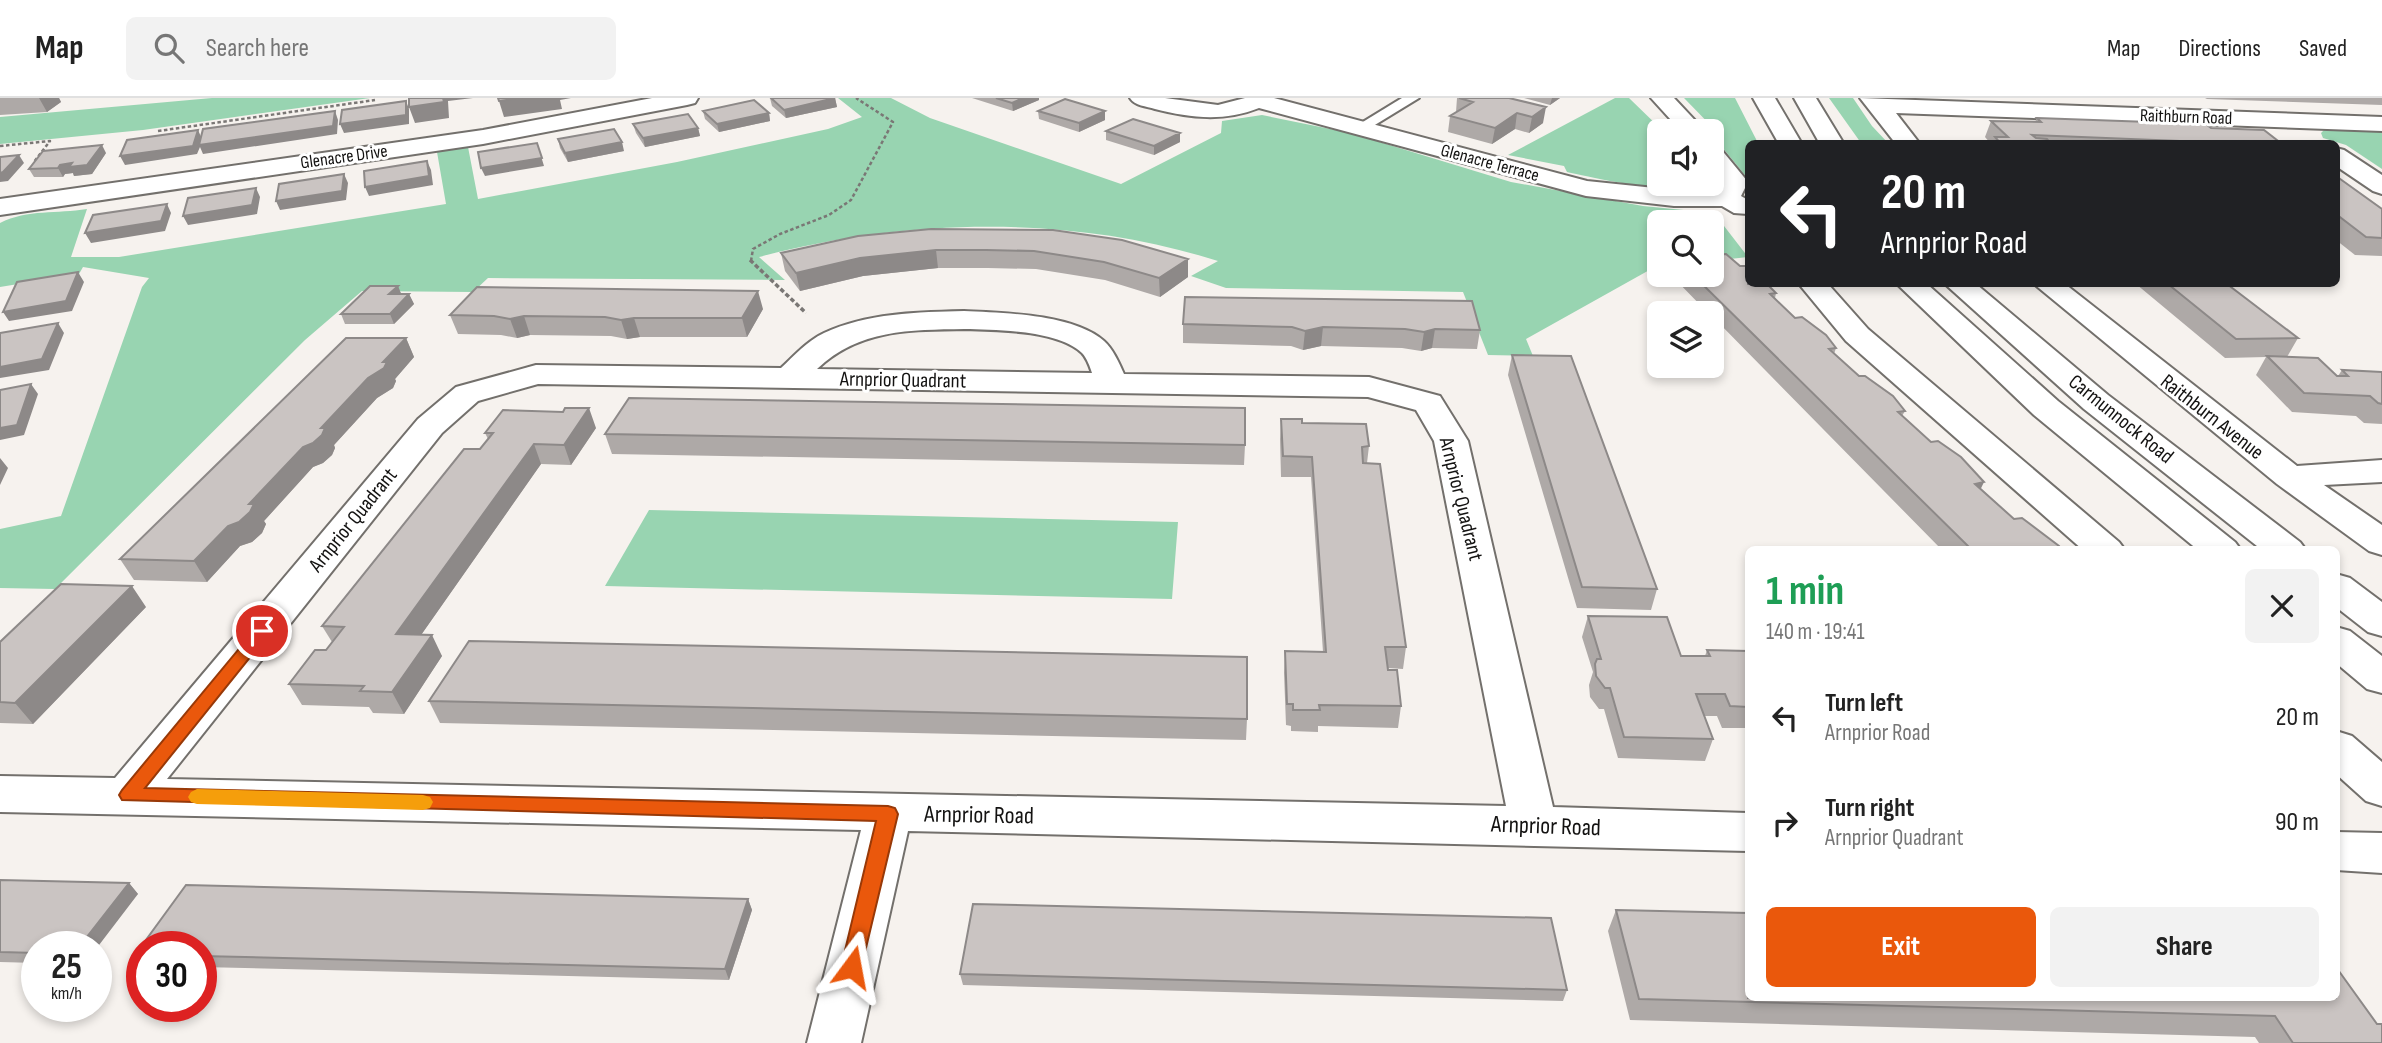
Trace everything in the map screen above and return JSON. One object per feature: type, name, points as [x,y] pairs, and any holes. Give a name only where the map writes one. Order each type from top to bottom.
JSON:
[{"type":"street","name":"Glenacre Drive","points":[[0,207],[483,137],[687,98]]},
{"type":"street","name":"Glenacre Terrace","points":[[1141,98],[1187,111],[1214,112],[1260,100],[1586,188],[1738,205]]},
{"type":"street","points":[[1662,98],[1682,119]]},
{"type":"street","points":[[1764,98],[1788,140]]},
{"type":"street","points":[[1805,98],[1830,140]]},
{"type":"street","points":[[1874,102],[1906,140]]},
{"type":"street","name":"Raithburn Road","points":[[1874,102],[2382,124]]},
{"type":"street","points":[[2285,121],[2313,140]]},
{"type":"street","points":[[2340,158],[2382,186]]},
{"type":"street","points":[[1724,168],[1736,182],[1738,205]]},
{"type":"street","points":[[1816,287],[1857,335],[2101,546]]},
{"type":"street","name":"Carmunnock Road","points":[[1914,287],[2046,408],[2217,546]]},
{"type":"street","name":"Carmunnock Road","points":[[1962,287],[2096,402],[2282,546]]},
{"type":"street","name":"Raithburn Avenue","points":[[2052,287],[2289,477],[2382,543]]},
{"type":"street","points":[[789,379],[835,340],[892,323],[967,318],[1053,330],[1093,346],[1113,383]]},
{"type":"street","name":"Arnprior Quadrant","points":[[128,795],[430,426],[467,394],[536,374],[1369,387],[1428,403],[1451,441],[1534,825]]},
{"type":"street","points":[[2289,477],[2382,471]]},
{"type":"street","points":[[2340,590],[2382,622]]},
{"type":"street","points":[[2340,644],[2382,678]]},
{"type":"street","points":[[2340,751],[2382,788]]},
{"type":"street","name":"Arnprior Road","points":[[0,794],[1534,825],[1745,832]]},
{"type":"street","points":[[834,1043],[888,814]]},
{"type":"street","points":[[2340,851],[2382,853]]},
{"type":"lane","points":[[1360,128],[1412,98]]},
{"type":"path","points":[[835,340],[750,260],[753,249],[780,234],[829,215],[851,200],[893,122],[856,98]]},
{"type":"path","points":[[158,131],[374,100]]},
{"type":"path","points":[[0,146],[51,141],[29,169]]},
{"type":"green space","points":[[212,98],[370,98],[143,130],[0,144],[0,117]]},
{"type":"green space","points":[[838,98],[891,98],[930,118],[1121,184],[1221,133],[1222,121],[1262,115],[1350,133],[1511,182],[1643,206],[1684,210],[1647,210],[1647,271],[1526,339],[1533,356],[1488,355],[1463,292],[1226,288],[1191,276],[1218,261],[1105,235],[1047,229],[931,229],[815,244],[759,257],[785,280],[488,278],[473,292],[362,291],[305,340],[55,589],[0,588],[0,529],[61,516],[142,287],[149,278],[83,267],[79,274],[0,287],[0,223],[32,214],[87,209],[71,257],[119,257],[446,204],[437,152],[468,147],[478,199],[677,162],[828,129],[862,117]]},
{"type":"green space","points":[[1615,98],[1629,98],[1651,119],[1647,119],[1647,187],[1567,172],[1564,166],[1508,155]]},
{"type":"green space","points":[[1684,98],[1735,98],[1756,140],[1745,140],[1745,175],[1724,150],[1724,119],[1704,119]]},
{"type":"green space","points":[[1829,98],[1853,98],[1885,140],[1859,140]]},
{"type":"green space","points":[[2324,130],[2382,132],[2382,169],[2340,143],[2340,140],[2323,138],[2321,133]]},
{"type":"green space","points":[[1724,226],[1745,253],[1745,257],[1724,260]]},
{"type":"green space","points":[[649,510],[1178,522],[1172,599],[605,586]]},
{"type":"building","points":[[409,98],[443,98],[444,102],[409,107]]},
{"type":"building","points":[[498,98],[522,98],[499,101]]},
{"type":"building","points":[[771,98],[835,98],[784,110]]},
{"type":"building","points":[[996,98],[1023,98],[1012,103]]},
{"type":"building","points":[[1459,98],[1509,98],[1546,107],[1532,117],[1517,113],[1495,128],[1450,116],[1473,102]]},
{"type":"building","points":[[1065,99],[1105,111],[1079,123],[1038,111]]},
{"type":"building","points":[[754,100],[769,113],[717,124],[703,111]]},
{"type":"building","points":[[406,101],[406,115],[340,124],[342,110]]},
{"type":"building","points":[[335,111],[333,126],[199,145],[203,129]]},
{"type":"building","points":[[688,114],[698,128],[643,138],[633,124]]},
{"type":"building","points":[[2037,118],[2206,124],[2211,128],[2264,130],[2277,140],[2155,140],[2032,135],[2048,140],[1998,140],[1995,137],[2008,137],[1991,121],[2041,122]]},
{"type":"building","points":[[1133,119],[1180,133],[1154,146],[1106,131]]},
{"type":"building","points":[[614,129],[622,142],[565,153],[558,139]]},
{"type":"building","points":[[198,130],[193,146],[120,156],[127,140]]},
{"type":"building","points":[[537,143],[542,158],[481,168],[478,152]]},
{"type":"building","points":[[102,145],[87,165],[69,167],[72,163],[60,165],[58,168],[29,169],[43,151]]},
{"type":"building","points":[[19,155],[3,172],[0,173],[0,157]]},
{"type":"building","points":[[427,161],[429,176],[365,187],[364,171]]},
{"type":"building","points":[[344,174],[342,191],[276,201],[279,184]]},
{"type":"building","points":[[2340,179],[2382,209],[2382,238],[2366,237],[2340,217]]},
{"type":"building","points":[[256,188],[252,205],[183,216],[188,198]]},
{"type":"building","points":[[167,204],[161,221],[85,233],[93,215]]},
{"type":"building","points":[[931,229],[1053,230],[1122,240],[1188,259],[1159,278],[1104,262],[1034,251],[936,250],[860,258],[796,273],[781,253],[858,236]]},
{"type":"building","points":[[1726,254],[1740,266],[1745,266],[1745,287],[1770,287],[1776,293],[1770,294],[1795,318],[1802,317],[1826,335],[1836,348],[1829,349],[1859,376],[1865,376],[1893,396],[1905,411],[1898,412],[1931,442],[1938,441],[1961,457],[1984,482],[1975,484],[2014,519],[2022,518],[2059,546],[1968,546],[1724,306],[1724,301],[1719,301],[1705,287],[1724,287]]},
{"type":"building","points":[[78,272],[66,301],[3,312],[17,282]]},
{"type":"building","points":[[370,286],[398,286],[389,294],[409,294],[390,314],[341,314]]},
{"type":"building","points":[[477,287],[758,291],[742,318],[621,320],[605,317],[524,316],[510,319],[450,315]]},
{"type":"building","points":[[2172,287],[2231,287],[2298,338],[2236,339]]},
{"type":"building","points":[[1185,297],[1472,301],[1480,330],[1435,329],[1424,332],[1323,327],[1305,331],[1292,327],[1183,324]]},
{"type":"building","points":[[58,323],[42,359],[0,367],[0,333]]},
{"type":"building","points":[[346,338],[406,338],[383,362],[387,362],[384,368],[368,378],[321,428],[325,428],[322,435],[303,447],[249,504],[254,504],[250,512],[239,522],[228,526],[194,561],[120,559]]},
{"type":"building","points":[[1512,355],[1571,356],[1657,589],[1582,587]]},
{"type":"building","points":[[2267,356],[2318,358],[2337,376],[2348,376],[2342,370],[2382,372],[2382,404],[2370,396],[2304,393]]},
{"type":"building","points":[[31,384],[17,425],[0,428],[0,390]]},
{"type":"building","points":[[629,398],[1245,408],[1245,445],[605,434]]},
{"type":"building","points":[[565,408],[589,408],[564,445],[534,444],[396,634],[432,635],[392,692],[360,691],[364,686],[289,684],[315,650],[326,650],[344,627],[322,626],[464,449],[480,449],[493,433],[485,433],[503,410],[563,412]]},
{"type":"building","points":[[1281,419],[1302,419],[1302,423],[1366,424],[1369,446],[1362,447],[1363,463],[1380,464],[1406,647],[1385,647],[1388,670],[1397,670],[1401,706],[1319,705],[1320,710],[1293,710],[1293,704],[1287,704],[1285,651],[1326,652],[1312,457],[1283,456]]},
{"type":"building","points":[[61,584],[132,586],[15,703],[0,702],[0,642]]},
{"type":"building","points":[[1588,616],[1667,617],[1681,656],[1710,656],[1707,650],[1745,651],[1745,707],[1730,706],[1725,694],[1696,694],[1713,739],[1624,737],[1610,688],[1605,688],[1596,676],[1595,664],[1597,659],[1601,659]]},
{"type":"building","points":[[469,641],[1247,657],[1247,719],[429,701]]},
{"type":"building","points":[[0,880],[129,883],[92,931],[21,931],[21,953],[0,952]]},
{"type":"building","points":[[186,885],[748,899],[725,969],[217,956],[217,931],[152,931]]},
{"type":"building","points":[[973,904],[1551,918],[1567,990],[960,974]]},
{"type":"building","points":[[1616,910],[1745,913],[1745,1001],[2340,1001],[2340,973],[2377,1024],[2382,1024],[2382,1043],[2293,1043],[2275,1016],[1639,999]]},
{"type":"slow traffic","points":[[197,797],[423,802]]},
{"type":"route","points":[[262,631],[128,795],[888,814],[852,967]]}]
